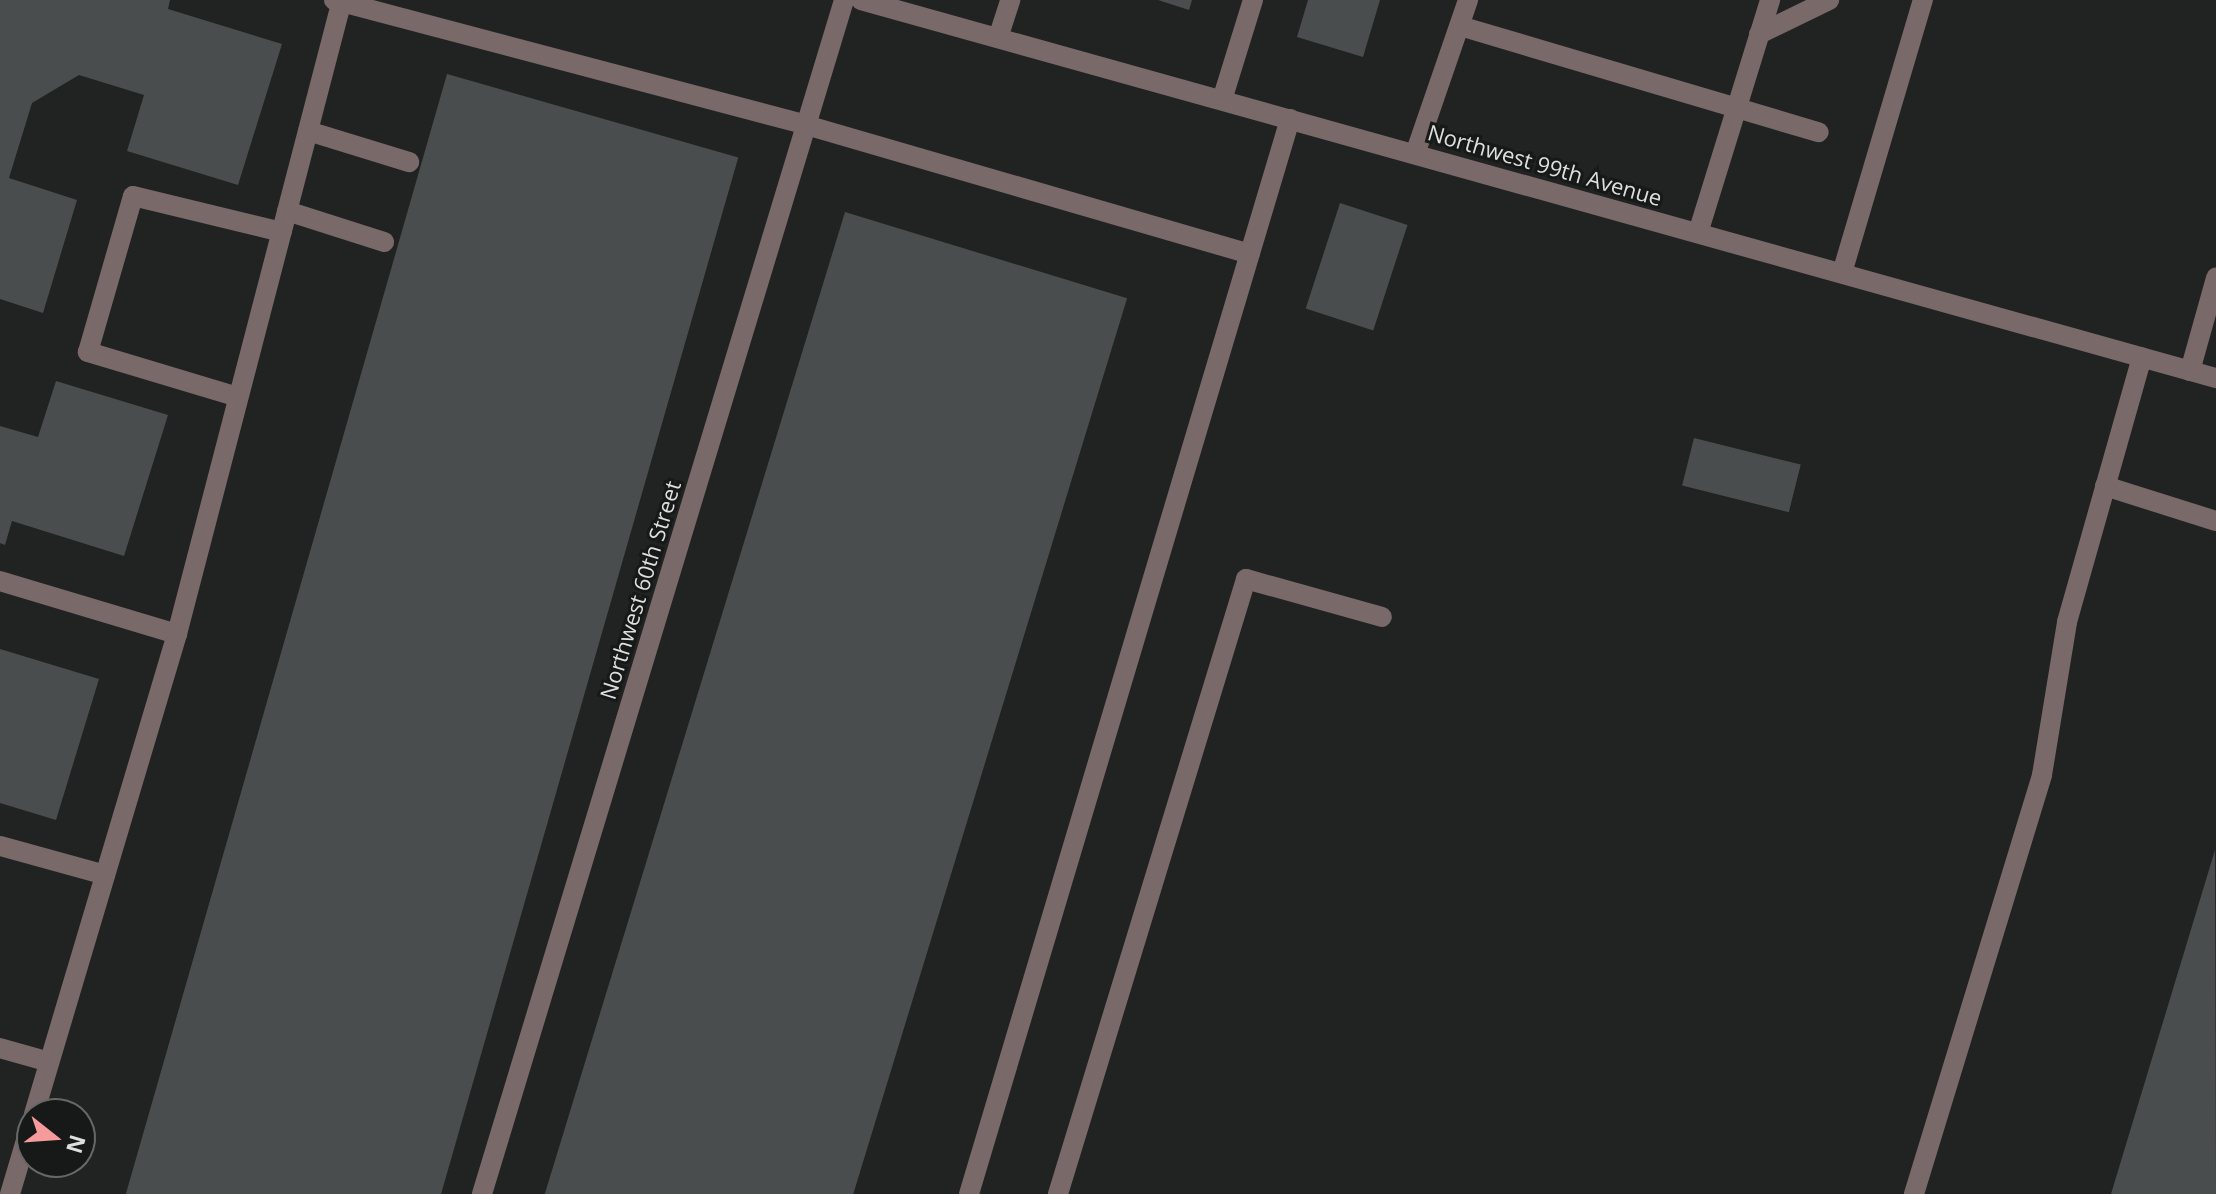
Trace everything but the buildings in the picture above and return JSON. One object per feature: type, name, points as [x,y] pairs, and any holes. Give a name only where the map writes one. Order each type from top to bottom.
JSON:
[{"type":"street","name":"Northwest 60th Street","points":[[482,1194],[844,0]]},
{"type":"street","name":"Northwest 99th Avenue","points":[[861,0],[2216,378]]},
{"type":"street","points":[[998,38],[1010,0]]},
{"type":"street","points":[[1222,100],[1253,0]]},
{"type":"street","points":[[1415,154],[1468,0]]},
{"type":"street","points":[[1698,233],[1770,0]]},
{"type":"street","points":[[1759,34],[1829,0]]},
{"type":"street","points":[[1842,273],[1923,0]]},
{"type":"street","points":[[39,1098],[177,634],[339,1],[806,125],[1250,254]]},
{"type":"street","points":[[1460,26],[1819,132]]},
{"type":"street","points":[[969,1194],[1290,119]]},
{"type":"street","points":[[308,131],[409,162]]},
{"type":"street","points":[[238,397],[88,352],[133,196],[282,232]]},
{"type":"street","points":[[287,211],[384,242]]},
{"type":"street","points":[[2190,371],[2216,278]]},
{"type":"street","points":[[1914,1194],[2042,775],[2067,622],[2142,357]]},
{"type":"street","points":[[2105,486],[2216,521]]},
{"type":"street","points":[[1058,1194],[1246,579],[1382,617]]},
{"type":"street","points":[[0,581],[177,634]]},
{"type":"street","points":[[0,846],[105,875]]},
{"type":"street","points":[[0,1048],[49,1062]]},
{"type":"street","points":[[10,1194],[16,1174]]}]
